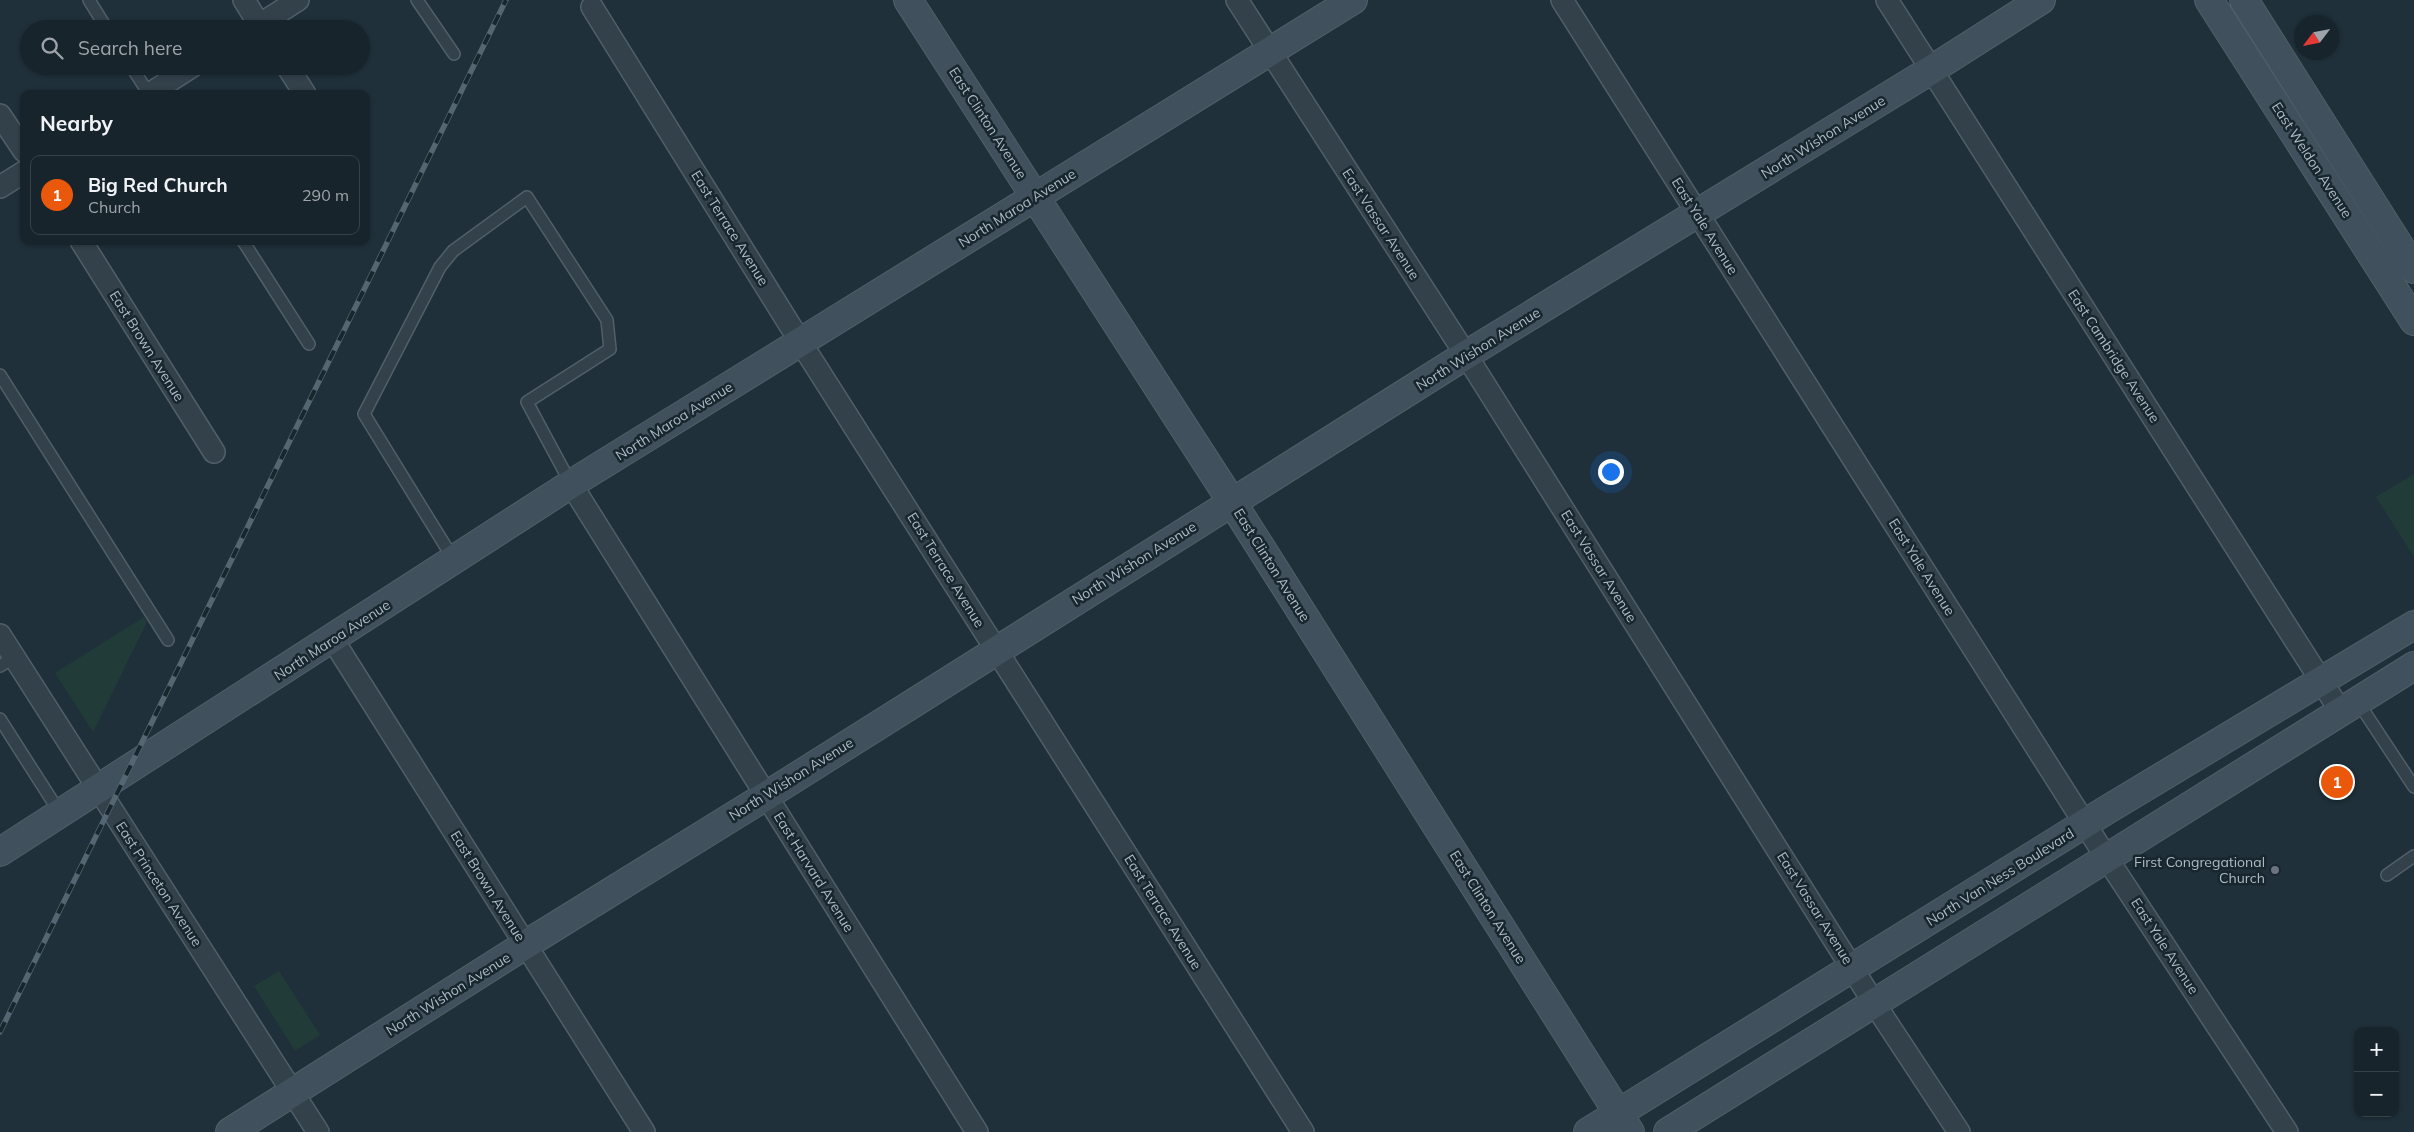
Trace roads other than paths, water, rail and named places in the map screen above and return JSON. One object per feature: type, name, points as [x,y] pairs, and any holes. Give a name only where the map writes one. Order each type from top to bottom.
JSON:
[{"type":"main road","name":"East Clinton Avenue","points":[[908,0],[1232,502],[1625,1123]]},
{"type":"main road","name":"North Maroa Avenue","points":[[0,852],[61,815],[333,640],[571,484],[1353,0]]},
{"type":"main road","name":"North Wishon Avenue","points":[[230,1132],[1466,355],[1698,214],[2042,0]]},
{"type":"main road","name":"East Weldon Avenue","points":[[2209,0],[2283,115],[2405,286],[2414,321]]},
{"type":"main road","name":"East Weldon Avenue","points":[[2244,0],[2414,269]]},
{"type":"main road","points":[[2283,115],[2307,100]]},
{"type":"main road","name":"North Van Ness Boulevard","points":[[1588,1132],[1625,1123],[1853,969],[2085,824],[2414,625]]},
{"type":"main road","points":[[1668,1132],[2414,666]]},
{"type":"street","points":[[244,0],[254,20]]},
{"type":"street","points":[[268,20],[298,0]]},
{"type":"street","name":"East Vassar Avenue","points":[[1237,0],[1466,355],[1874,1003],[1959,1132]]},
{"type":"street","name":"East Yale Avenue","points":[[1562,0],[2106,857],[2287,1132]]},
{"type":"street","name":"East Cambridge Avenue","points":[[1887,0],[2322,681],[2350,707]]},
{"type":"street","name":"East Terrace Avenue","points":[[592,7],[801,343],[1303,1132]]},
{"type":"street","points":[[155,90],[179,75]]},
{"type":"street","points":[[293,75],[302,90]]},
{"type":"street","points":[[0,114],[20,146]]},
{"type":"street","points":[[0,187],[20,174]]},
{"type":"street","name":"East Brown Avenue","points":[[84,245],[214,452]]},
{"type":"street","name":"East Harvard Avenue","points":[[571,484],[977,1132]]},
{"type":"street","name":"East Princeton Avenue","points":[[0,636],[7,662],[98,790],[318,1132]]},
{"type":"street","name":"East Brown Avenue","points":[[333,640],[644,1132]]},
{"type":"lane","points":[[89,0],[101,20]]},
{"type":"lane","points":[[417,0],[454,54]]},
{"type":"lane","points":[[137,75],[146,90]]},
{"type":"lane","points":[[454,560],[364,414],[440,267],[453,251],[526,197],[607,320],[610,349],[527,402],[571,484]]},
{"type":"lane","points":[[246,245],[309,344]]},
{"type":"lane","points":[[0,375],[168,640]]},
{"type":"lane","points":[[2350,707],[2414,787]]},
{"type":"lane","points":[[0,720],[61,815]]},
{"type":"lane","points":[[2387,875],[2414,856]]},
{"type":"railway","points":[[0,1032],[506,0]]},
{"type":"place","name":"Big Red Church","points":[[2337,782]]},
{"type":"place","name":"First Congregational Church","points":[[2275,870]]}]
